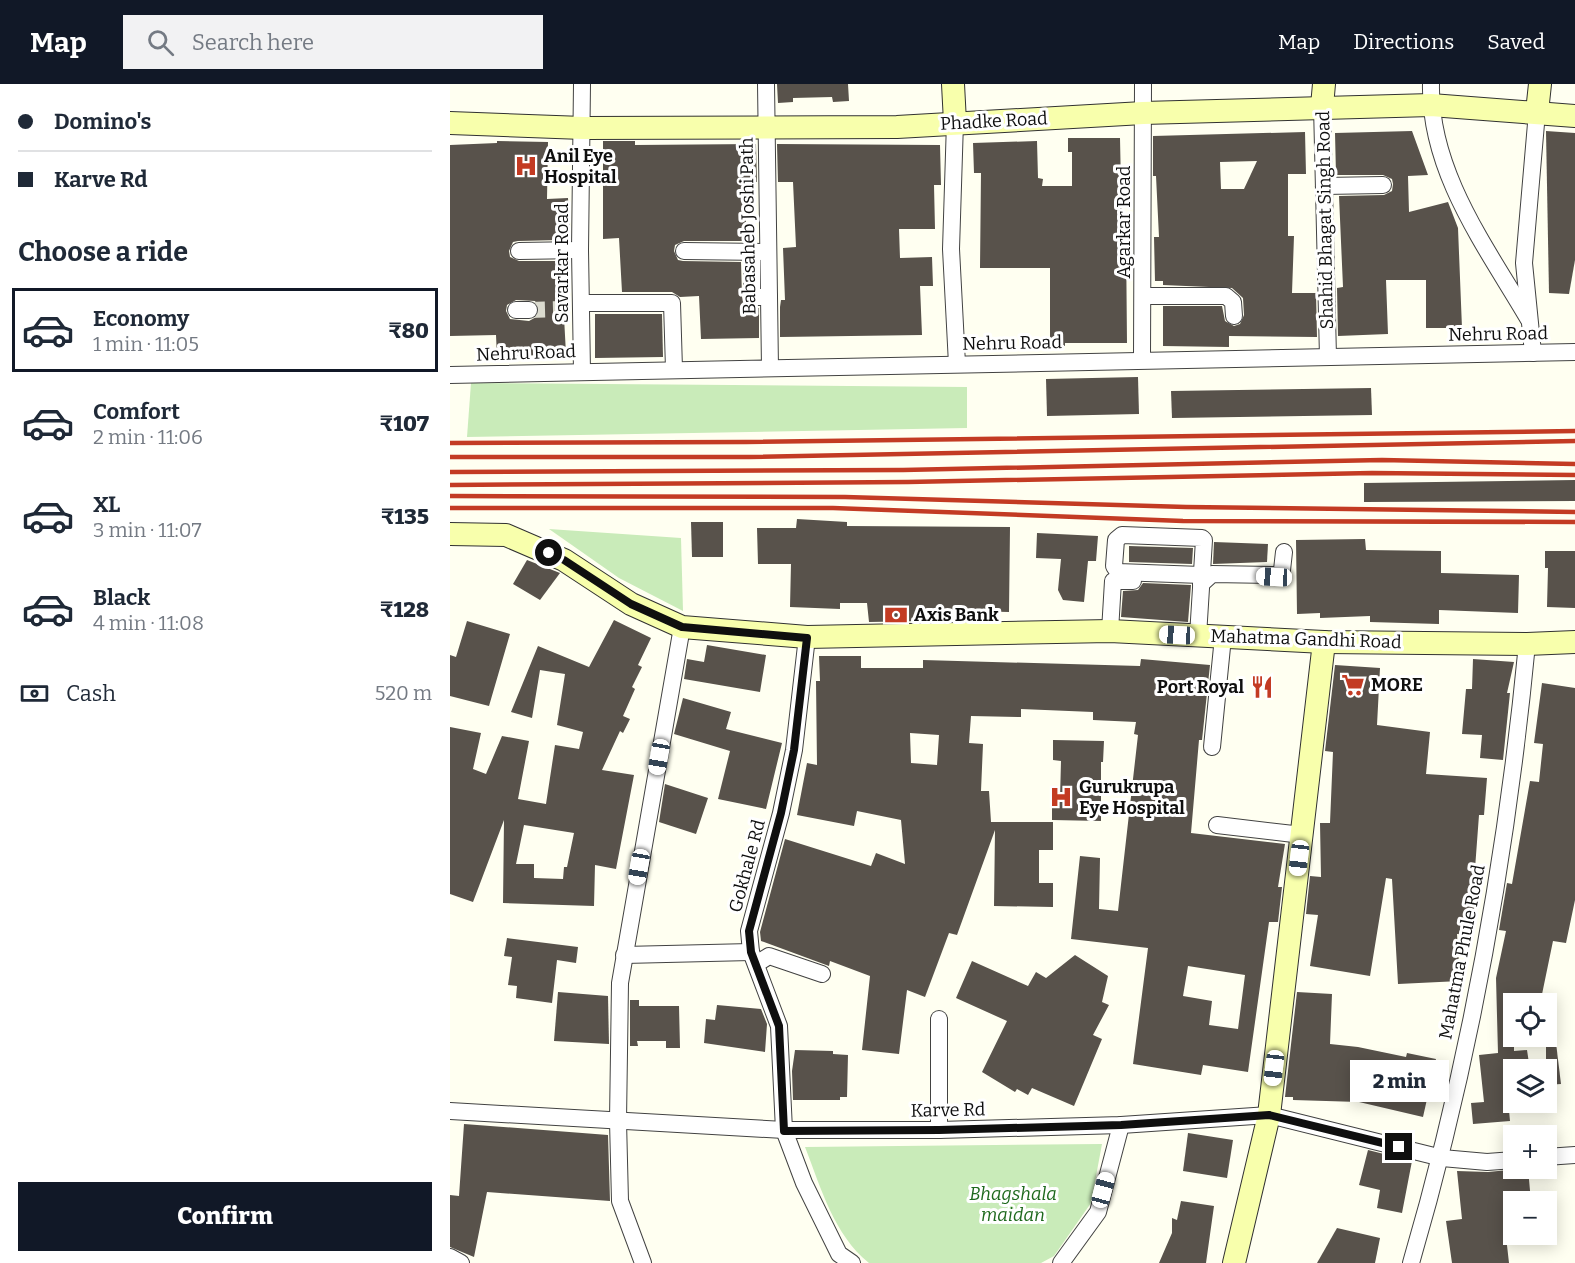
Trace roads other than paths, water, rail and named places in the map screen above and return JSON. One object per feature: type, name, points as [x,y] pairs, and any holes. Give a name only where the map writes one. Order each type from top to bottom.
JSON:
[{"type":"street","name":"Savarkar Road","points":[[582,84],[580,250],[576,307],[582,371]]},
{"type":"street","name":"Babasaheb Joshi Path","points":[[766,84],[760,252],[769,297],[770,368]]},
{"type":"street","points":[[953,84],[955,122],[951,249],[957,364]]},
{"type":"street","name":"Agarkar Road","points":[[1142,359],[1143,84]]},
{"type":"street","points":[[1533,353],[1524,263],[1540,84]]},
{"type":"street","name":"Phadke Road","points":[[450,123],[583,128],[897,127],[1143,113],[1323,95],[1431,94],[1575,116]]},
{"type":"street","points":[[1431,94],[1451,186],[1529,321]]},
{"type":"street","name":"Shahid Bhagat Singh Road","points":[[1323,95],[1328,357]]},
{"type":"street","points":[[1324,186],[1383,185]]},
{"type":"street","points":[[519,251],[580,250]]},
{"type":"street","points":[[684,251],[760,252]]},
{"type":"street","points":[[1144,296],[1226,296],[1233,303],[1234,316]]},
{"type":"street","points":[[576,307],[672,303],[674,369]]},
{"type":"street","name":"Nehru Road","points":[[450,375],[1142,359],[1575,352]]},
{"type":"street","name":"Mahatma Gandhi Road","points":[[450,534],[506,535],[564,560],[631,604],[682,627],[807,638],[1110,631],[1324,642],[1527,644],[1575,642]]},
{"type":"street","points":[[1198,636],[1204,540],[1200,537],[1122,535],[1116,540],[1114,566],[1118,572],[1201,582]]},
{"type":"street","points":[[1110,631],[1114,580],[1201,582],[1212,574],[1274,577],[1282,570],[1284,552]]},
{"type":"street","points":[[643,1263],[620,1201],[618,1121],[620,983],[682,627]]},
{"type":"street","points":[[1212,747],[1223,637]]},
{"type":"street","name":"Gokhale Rd","points":[[807,638],[794,750],[781,813],[749,931],[753,958],[779,1026],[784,1131],[804,1183],[839,1254],[852,1263]]},
{"type":"street","points":[[1234,1263],[1269,1115],[1324,642]]},
{"type":"street","name":"Mahatma Phule Road","points":[[1411,1263],[1442,1158],[1493,900],[1527,644]]},
{"type":"street","points":[[1217,825],[1302,835]]},
{"type":"street","points":[[624,954],[753,958],[769,956],[822,974]]},
{"type":"street","points":[[939,1019],[939,1130]]},
{"type":"street","name":"Karve Rd","points":[[450,1111],[784,1131],[1121,1125],[1269,1115],[1442,1158],[1487,1162],[1503,1161]]},
{"type":"street","points":[[1061,1263],[1098,1212],[1121,1125]]},
{"type":"street","points":[[1557,1157],[1575,1155]]},
{"type":"street","points":[[450,1257],[460,1263]]},
{"type":"tunnel","points":[[529,310],[565,309]]},
{"type":"railway","points":[[450,443],[746,442],[1575,431]]},
{"type":"railway","points":[[450,457],[749,457],[1575,441]]},
{"type":"railway","points":[[450,472],[903,470],[1382,460],[1575,464]]},
{"type":"railway","points":[[450,485],[908,482],[1372,473],[1575,475]]},
{"type":"railway","points":[[450,496],[845,497],[1186,507],[1575,512]]},
{"type":"railway","points":[[450,508],[833,508],[1183,521],[1575,522]]},
{"type":"place","name":"Anil Eye Hospital","points":[[526,166]]},
{"type":"place","name":"Axis Bank","points":[[896,615]]},
{"type":"place","name":"MORE","points":[[1353,685]]},
{"type":"place","name":"Port Royal","points":[[1262,687]]},
{"type":"place","name":"Gurukrupa Eye Hospital","points":[[1061,797]]},
{"type":"park label","name":"Bhagshala maidan","points":[[1013,1204]]}]
